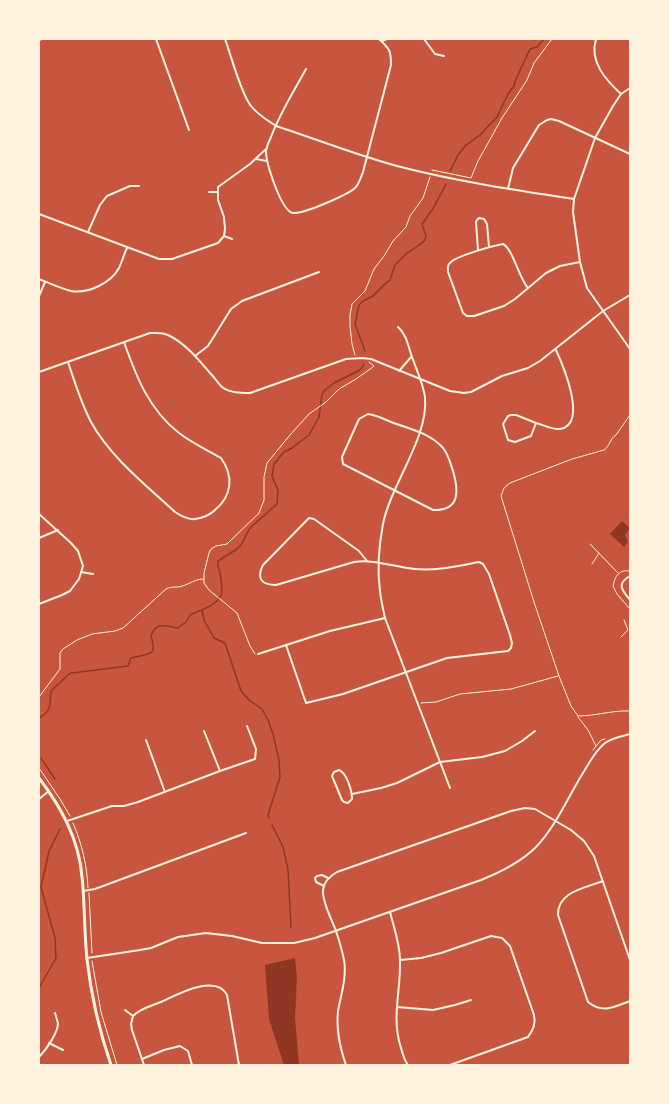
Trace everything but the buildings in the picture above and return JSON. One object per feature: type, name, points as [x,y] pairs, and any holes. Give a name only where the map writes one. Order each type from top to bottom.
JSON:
[{"type":"main road","points":[[39,778],[67,821],[78,850],[82,876],[87,958],[96,1015],[111,1065]]},
{"type":"street","points":[[156,39],[188,130]]},
{"type":"street","points":[[225,39],[250,105],[263,118],[276,126],[367,157],[431,174],[508,189],[574,199]]},
{"type":"street","points":[[266,149],[267,161],[282,203],[287,210],[293,213],[306,211],[347,194],[356,187],[363,172],[391,65],[388,46],[379,39]]},
{"type":"street","points":[[382,42],[387,39]]},
{"type":"street","points":[[424,39],[436,54],[444,56]]},
{"type":"street","points":[[596,39],[595,48],[598,66],[606,79],[621,94]]},
{"type":"street","points":[[39,214],[159,259],[172,259],[218,242],[224,236],[225,229],[224,218],[218,200],[218,187],[256,159],[266,149],[276,126],[306,69]]},
{"type":"street","points":[[630,88],[621,94],[595,138],[574,199],[573,212],[580,262],[588,288],[630,349]]},
{"type":"street","points":[[508,189],[514,168],[539,126],[551,119],[630,154]]},
{"type":"street","points":[[256,159],[267,161]]},
{"type":"street","points":[[88,232],[100,205],[107,196],[130,186],[139,186]]},
{"type":"street","points":[[209,192],[218,192]]},
{"type":"street","points":[[478,251],[476,220],[479,218],[484,219],[488,224],[489,247]]},
{"type":"street","points":[[224,236],[232,239]]},
{"type":"street","points":[[528,288],[516,267],[508,248],[503,244],[489,247],[453,260],[450,262],[448,267],[448,272],[463,313],[468,316],[474,316],[504,306],[515,299],[546,273],[560,266],[580,262]]},
{"type":"street","points":[[39,279],[72,291],[86,291],[99,286],[114,276],[127,248]]},
{"type":"street","points":[[195,356],[208,346],[231,309],[242,301],[318,272]]},
{"type":"street","points":[[39,296],[45,282]]},
{"type":"street","points":[[39,372],[150,333],[160,333],[168,335],[176,340],[195,356],[222,387],[229,391],[250,393],[346,359],[356,358],[370,359],[450,391],[464,393],[471,392],[502,376],[528,368],[556,350],[603,311],[630,295]]},
{"type":"street","points":[[398,327],[404,332],[422,380],[425,398],[424,417],[420,432],[395,491],[384,523],[379,562],[380,591],[385,618],[450,788]]},
{"type":"street","points":[[68,362],[80,397],[92,423],[105,442],[121,460],[175,512],[184,518],[195,519],[210,514],[225,500],[229,492],[230,480],[226,464],[222,458],[178,432],[155,408],[144,391],[124,342]]},
{"type":"street","points":[[536,423],[534,431],[530,436],[515,442],[508,440],[503,424],[508,416],[516,415],[551,428],[561,429],[569,424],[573,417],[571,390],[556,350]]},
{"type":"street","points":[[399,371],[412,356]]},
{"type":"street","points":[[368,414],[420,432],[431,437],[441,445],[450,460],[457,484],[457,496],[452,504],[444,509],[433,510],[343,464],[342,457],[359,419],[368,414]]},
{"type":"street","points":[[39,514],[58,530],[78,551],[83,566],[76,585],[70,591],[39,604]]},
{"type":"street","points":[[286,645],[306,703],[343,694],[447,658],[508,651],[511,648],[512,643],[489,574],[483,564],[479,562],[453,567],[414,569],[379,562],[354,562],[276,585],[265,584],[261,580],[259,572],[263,565],[309,518],[314,519],[359,551],[367,561]]},
{"type":"street","points":[[39,538],[58,530]]},
{"type":"street","points":[[82,572],[93,574]]},
{"type":"street","points":[[630,576],[623,581],[621,585],[623,591],[630,600]]},
{"type":"street","points":[[258,654],[330,631],[385,618]]},
{"type":"street","points":[[67,821],[112,806],[133,804],[255,759],[256,749],[247,726]]},
{"type":"street","points":[[204,731],[220,771]]},
{"type":"street","points":[[352,794],[397,783],[440,762],[482,757],[505,751],[535,731]]},
{"type":"street","points":[[87,958],[151,948],[173,938],[191,934],[220,934],[262,943],[294,943],[336,931],[482,880],[501,872],[519,861],[536,847],[555,820],[589,762],[599,749],[611,740],[630,734]]},
{"type":"street","points":[[146,740],[165,792]]},
{"type":"street","points":[[339,770],[342,772],[352,794],[352,799],[348,803],[342,800],[332,776],[334,772],[339,770]]},
{"type":"street","points":[[39,799],[49,792]]},
{"type":"street","points":[[346,1065],[339,1039],[338,1027],[338,1012],[343,988],[345,964],[336,931],[324,898],[323,890],[328,878],[342,870],[518,809],[535,809],[571,830],[584,841],[594,856],[630,960]]},
{"type":"street","points":[[83,891],[95,889],[246,834]]},
{"type":"street","points":[[324,886],[316,882],[315,878],[322,875],[328,878]]},
{"type":"street","points":[[603,881],[570,893],[559,904],[558,915],[588,1002],[594,1007],[606,1009],[630,1001]]},
{"type":"street","points":[[390,912],[396,932],[400,960],[396,1033],[403,1057],[408,1065]]},
{"type":"street","points":[[400,960],[421,958],[441,953],[491,936],[502,938],[510,946],[534,1015],[535,1022],[533,1030],[528,1037],[450,1065]]},
{"type":"street","points":[[144,1065],[132,1030],[132,1016],[135,1013],[193,988],[216,986],[224,991],[228,1003],[239,1065]]},
{"type":"street","points":[[397,1007],[433,1010],[471,1000]]},
{"type":"street","points":[[125,1010],[132,1016]]},
{"type":"street","points":[[39,1057],[57,1029],[58,1023],[55,1013]]},
{"type":"street","points":[[49,1043],[63,1050]]},
{"type":"street","points":[[142,1059],[164,1050],[180,1046],[188,1051],[192,1065]]},
{"type":"path","points":[[472,178],[481,155],[502,118],[527,80],[534,63],[552,39]]},
{"type":"path","points":[[356,358],[350,330],[352,304],[365,291],[374,269],[393,241],[406,227],[410,216],[423,198],[430,177]]},
{"type":"path","points":[[258,654],[254,653],[250,646],[237,613],[205,586],[204,579],[207,558],[211,549],[227,544],[261,510],[264,500],[264,474],[268,461],[290,435],[315,410],[326,402],[339,389],[374,366],[367,362]]},
{"type":"path","points":[[596,746],[588,730],[571,706],[559,676],[501,496],[504,488],[510,483],[604,450],[608,447],[612,436],[616,434],[630,415]]},
{"type":"path","points":[[590,544],[618,573]]},
{"type":"path","points":[[592,564],[599,553]]},
{"type":"path","points":[[630,571],[626,570],[618,573],[614,578],[613,586],[617,594],[630,609]]},
{"type":"path","points":[[39,697],[60,669],[60,653],[63,649],[77,640],[92,634],[115,631],[123,628],[169,587],[179,587],[196,580],[204,579]]},
{"type":"path","points":[[621,637],[629,630],[624,620]]},
{"type":"path","points":[[418,703],[446,700],[460,694],[511,689],[559,676]]},
{"type":"path","points":[[578,716],[603,714],[619,710],[630,711]]},
{"type":"path","points":[[39,768],[60,798],[68,813]]},
{"type":"path","points":[[74,825],[82,847],[88,883]]},
{"type":"path","points":[[89,897],[91,950]]},
{"type":"path","points":[[93,963],[101,1012],[116,1065]]},
{"type":"shaded area","points":[[622,521],[630,528],[625,535],[628,542],[624,547],[610,534]]},
{"type":"shaded area","points":[[295,958],[297,977],[295,1018],[299,1065],[284,1065],[269,1019],[265,965]]},
{"type":"waterway","points":[[450,171],[458,155],[465,146],[480,135],[497,117],[508,94],[514,86],[530,49],[537,47],[544,39]]},
{"type":"waterway","points":[[365,351],[355,324],[359,305],[363,301],[373,296],[390,280],[395,265],[406,254],[425,240],[426,236],[422,224],[434,207],[446,184]]},
{"type":"waterway","points":[[39,718],[50,707],[51,691],[69,674],[128,666],[131,658],[147,655],[152,651],[153,643],[151,636],[156,628],[159,626],[178,628],[186,622],[190,615],[203,610],[219,599],[222,593],[222,587],[218,561],[237,549],[241,545],[250,528],[277,504],[278,490],[272,476],[274,464],[284,452],[309,435],[319,417],[322,395],[324,391],[334,383],[358,371],[364,364]]},
{"type":"waterway","points":[[202,610],[204,620],[214,638],[225,643],[241,691],[249,700],[262,709],[273,734],[279,760],[280,777],[268,815],[269,818]]},
{"type":"waterway","points":[[41,758],[55,779]]},
{"type":"waterway","points":[[272,825],[283,847],[288,869],[291,927]]},
{"type":"waterway","points":[[39,988],[56,958],[55,938],[41,887],[49,851],[60,829]]}]
